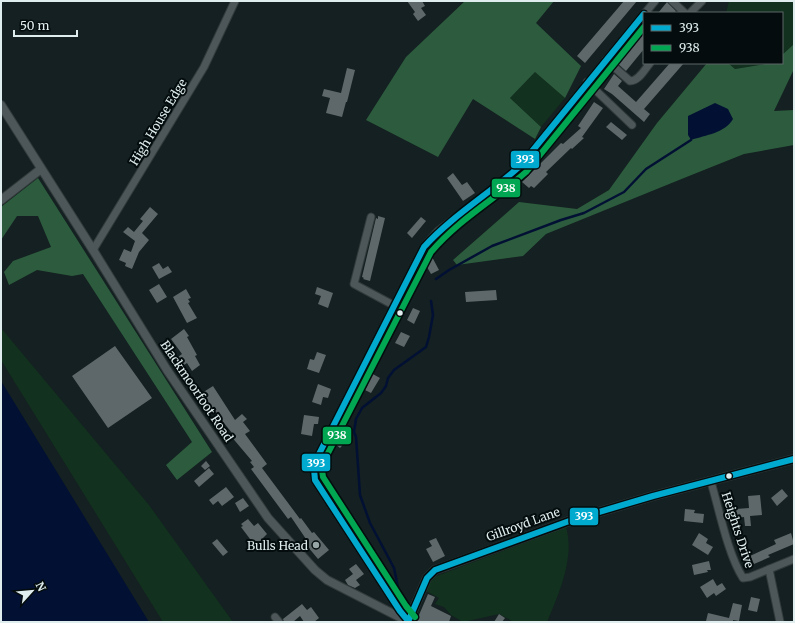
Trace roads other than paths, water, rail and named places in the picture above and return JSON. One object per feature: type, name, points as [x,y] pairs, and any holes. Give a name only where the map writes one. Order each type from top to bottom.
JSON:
[{"type":"street","name":"High House Edge","points":[[93,250],[204,67],[235,1]]},
{"type":"street","points":[[647,12],[655,1]]},
{"type":"street","points":[[672,1],[686,12]]},
{"type":"street","points":[[688,12],[702,1]]},
{"type":"street","points":[[399,614],[315,480],[314,469],[318,456],[424,247],[438,231],[502,182],[520,166],[554,126],[587,82],[643,16]]},
{"type":"street","points":[[606,60],[630,81],[636,79],[649,64]]},
{"type":"street","points":[[587,82],[632,125]]},
{"type":"street","name":"Blackmoorfoot Road","points":[[1,105],[167,370],[268,518],[315,570],[328,580],[399,614],[409,622]]},
{"type":"street","points":[[1,200],[41,169]]},
{"type":"street","points":[[371,217],[354,284],[395,306]]},
{"type":"street","name":"Gillroyd Lane","points":[[409,622],[427,578],[435,570],[572,520],[653,496],[794,459]]},
{"type":"street","name":"Heights Drive","points":[[711,482],[728,541],[738,570],[743,578],[750,577],[794,559]]},
{"type":"street","points":[[769,569],[780,622]]},
{"type":"water","points":[[715,103],[728,109],[733,119],[730,124],[709,135],[691,140],[688,135],[688,116]]},
{"type":"water","points":[[1,381],[6,389],[149,622],[1,622]]},
{"type":"waterway","points":[[436,279],[492,246],[584,213],[624,192],[646,169],[691,140]]},
{"type":"waterway","points":[[403,612],[394,568],[370,523],[360,495],[356,437],[354,432],[356,419],[362,408],[381,393],[386,386],[388,378],[394,370],[426,347],[433,315],[431,301]]},
{"type":"place","name":"Bulls Head","points":[[316,545]]}]
